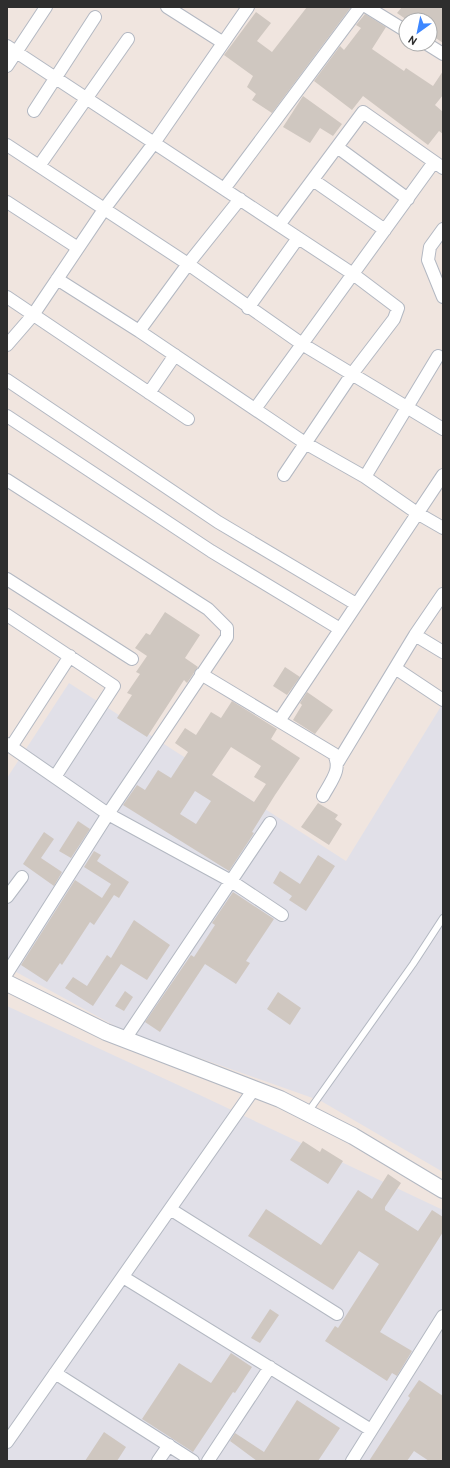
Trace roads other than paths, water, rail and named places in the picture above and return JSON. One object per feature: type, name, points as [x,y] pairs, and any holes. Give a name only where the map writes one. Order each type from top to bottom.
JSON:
[{"type":"street","points":[[7,66],[12,49],[46,7]]},
{"type":"street","points":[[167,7],[222,42]]},
{"type":"street","points":[[7,344],[33,314],[105,208],[154,143],[222,42],[248,7]]},
{"type":"street","points":[[224,189],[360,7]]},
{"type":"street","points":[[367,7],[398,26]]},
{"type":"street","points":[[34,112],[95,17]]},
{"type":"street","points":[[39,166],[128,39]]},
{"type":"street","points":[[12,49],[353,274],[398,308],[394,319],[352,374],[284,475]]},
{"type":"street","points":[[255,409],[408,199],[439,165],[363,112],[279,225]]},
{"type":"street","points":[[7,145],[105,208],[302,344],[443,429]]},
{"type":"street","points":[[337,147],[408,199]]},
{"type":"street","points":[[312,180],[385,230]]},
{"type":"street","points":[[139,331],[188,264],[240,199]]},
{"type":"street","points":[[7,202],[78,248]]},
{"type":"street","points":[[443,229],[430,247],[428,260],[443,297]]},
{"type":"street","points":[[248,308],[298,238]]},
{"type":"street","points":[[57,279],[139,331],[305,443],[365,477],[417,513],[443,528]]},
{"type":"street","points":[[7,297],[188,419]]},
{"type":"street","points":[[149,393],[175,355]]},
{"type":"street","points":[[365,477],[438,356]]},
{"type":"street","points":[[7,380],[218,522],[356,604]]},
{"type":"street","points":[[7,416],[211,551],[340,629]]},
{"type":"street","points":[[279,721],[443,475]]},
{"type":"street","points":[[7,480],[208,609],[227,628],[227,637],[108,814],[7,973]]},
{"type":"street","points":[[7,579],[132,659]]},
{"type":"street","points":[[323,796],[337,770],[338,762],[415,635],[443,594]]},
{"type":"street","points":[[7,615],[114,686],[55,777]]},
{"type":"street","points":[[415,635],[443,652]]},
{"type":"street","points":[[70,656],[9,746],[108,814],[231,881],[282,915]]},
{"type":"street","points":[[395,668],[443,700]]},
{"type":"street","points":[[201,674],[328,749],[334,754],[338,762]]},
{"type":"street","points":[[125,1039],[270,823]]},
{"type":"street","points":[[7,897],[22,877]]},
{"type":"street","points":[[7,983],[100,1029],[254,1089],[307,1113],[353,1136],[443,1190]]},
{"type":"street","points":[[7,1442],[254,1089]]},
{"type":"street","points":[[170,1209],[337,1314]]},
{"type":"street","points":[[123,1277],[371,1430]]},
{"type":"street","points":[[352,1461],[443,1316]]},
{"type":"street","points":[[208,1461],[270,1367]]},
{"type":"street","points":[[55,1373],[193,1461]]},
{"type":"street","points":[[158,1461],[168,1445]]},
{"type":"lane","points":[[307,1113],[413,964],[443,918]]}]
